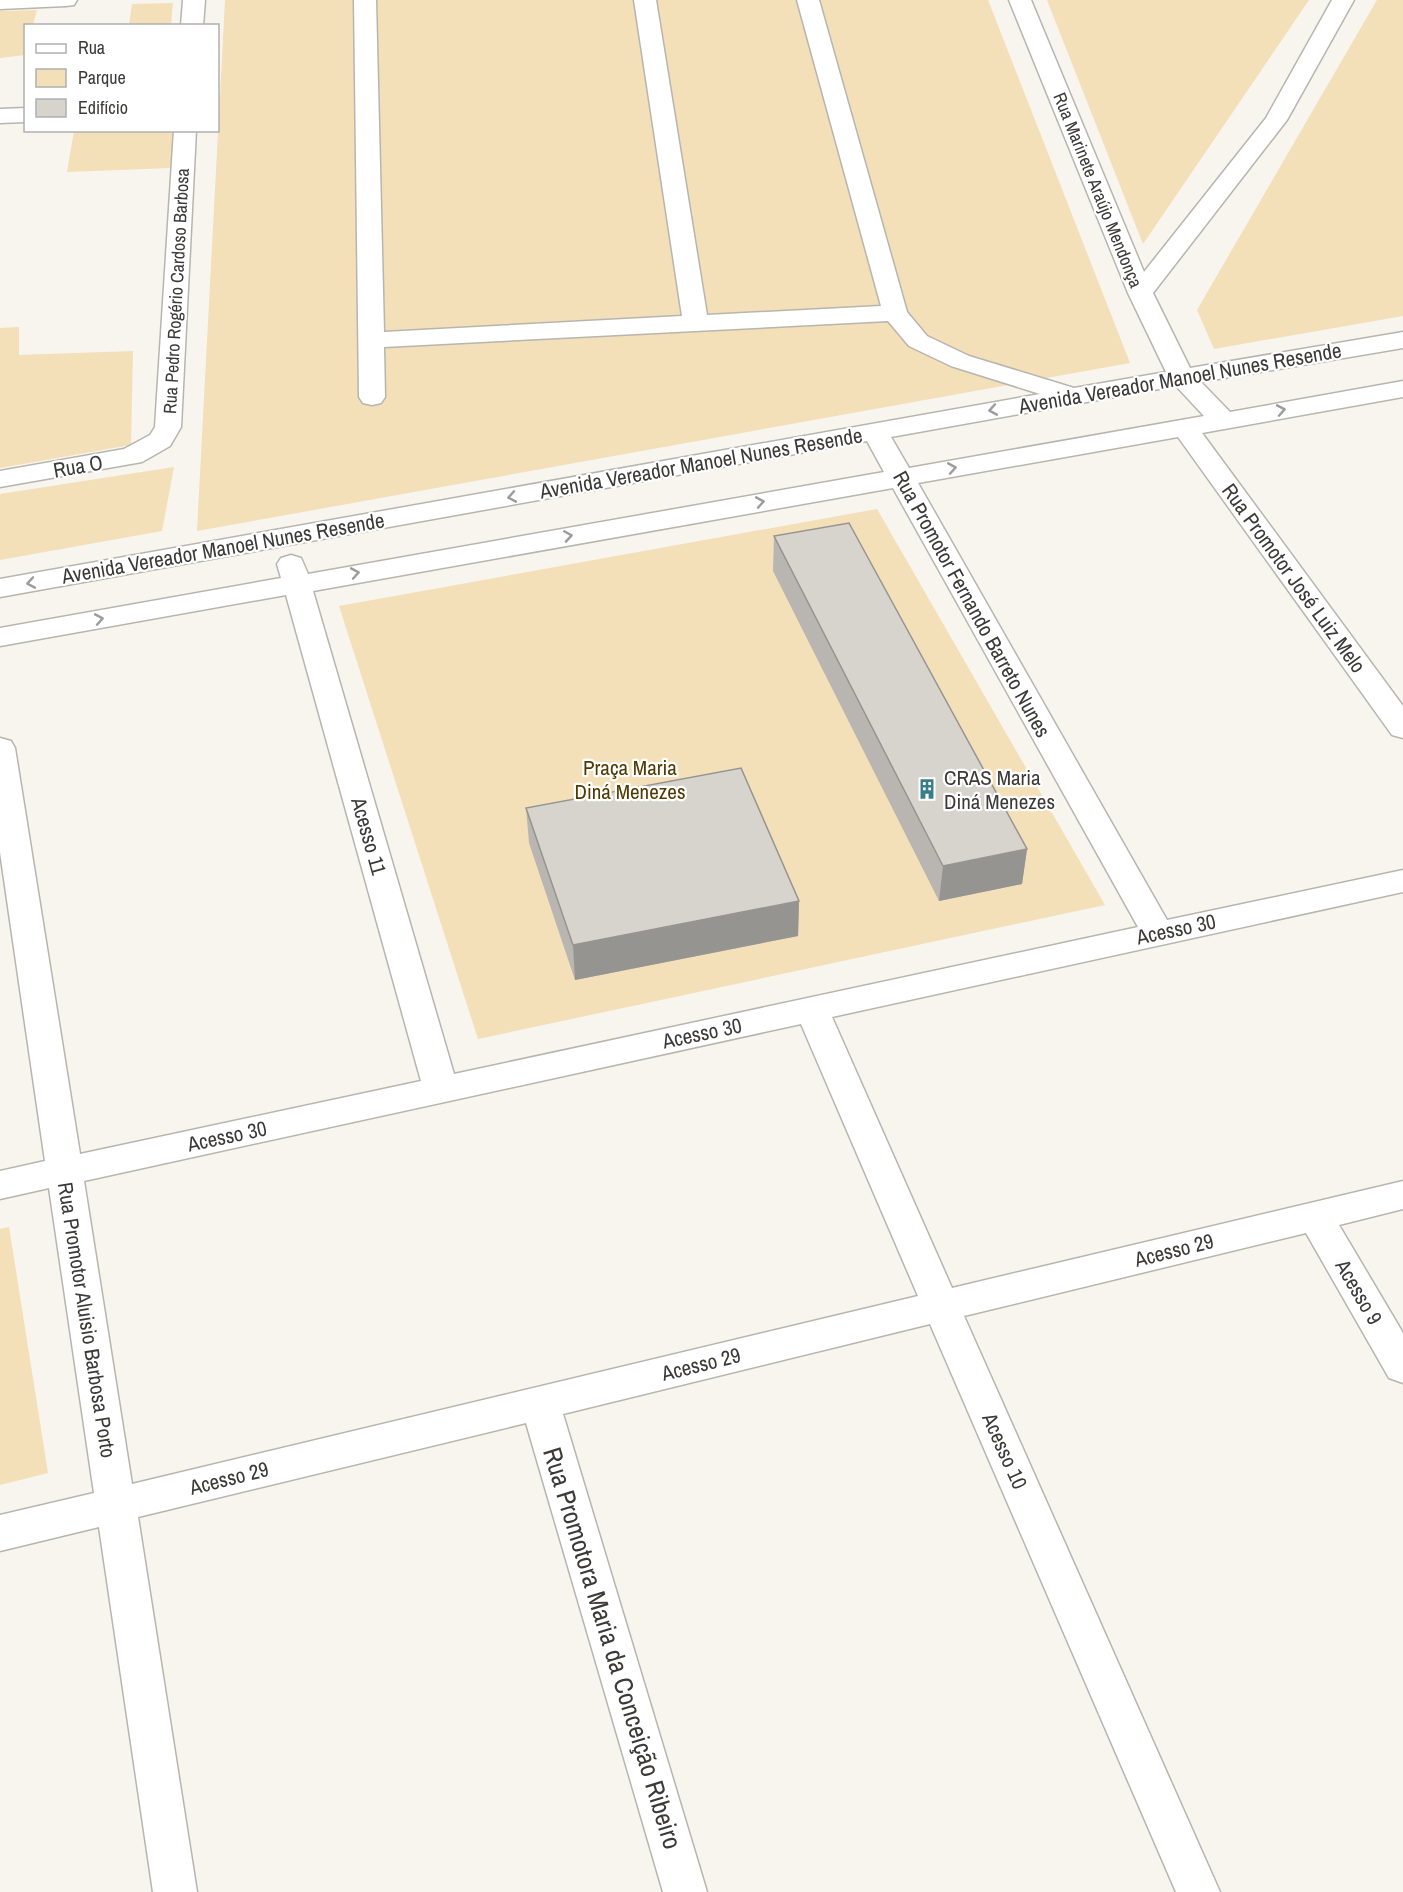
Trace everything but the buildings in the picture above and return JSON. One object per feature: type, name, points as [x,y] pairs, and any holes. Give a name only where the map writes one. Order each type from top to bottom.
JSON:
[{"type":"street","points":[[0,3],[66,0]]},
{"type":"street","points":[[192,24],[194,0]]},
{"type":"street","points":[[365,0],[372,397]]},
{"type":"street","points":[[645,0],[696,323]]},
{"type":"street","points":[[808,0],[895,313],[918,341],[960,361],[1074,396]]},
{"type":"street","name":"Rua Marinete Araújo Mendonça","points":[[1020,0],[1140,293],[1182,378],[1223,420]]},
{"type":"street","points":[[1140,293],[1276,120],[1343,0]]},
{"type":"street","points":[[0,116],[24,115]]},
{"type":"street","name":"Rua Pedro Rogério Cardoso Barbosa","points":[[153,446],[161,440],[168,427],[185,132]]},
{"type":"street","points":[[372,340],[895,313]]},
{"type":"street","name":"Avenida Vereador Manoel Nunes Resende","points":[[0,588],[1074,396],[1403,340]]},
{"type":"street","points":[[0,637],[1403,389]]},
{"type":"street","name":"Rua Promotor José Luiz Melo","points":[[1185,428],[1403,728]]},
{"type":"street","name":"Rua Promotor Fernando Barreto Nunes","points":[[875,432],[1158,933]]},
{"type":"street","name":"Rua O","points":[[0,479],[132,456],[153,446]]},
{"type":"street","name":"Acesso 11","points":[[283,538],[298,583],[441,1090]]},
{"type":"street","name":"Rua Promotor Aluisio Barbosa Porto","points":[[0,748],[175,1892]]},
{"type":"street","name":"Acesso 30","points":[[0,1185],[1403,881]]},
{"type":"street","name":"Acesso 10","points":[[812,1009],[1198,1892]]},
{"type":"street","name":"Acesso 29","points":[[0,1533],[1403,1195]]},
{"type":"street","name":"Acesso 9","points":[[1316,1216],[1403,1367]]},
{"type":"street","name":"Rua Promotora Maria da Conceição Ribeiro","points":[[540,1403],[685,1892]]},
{"type":"green space","points":[[225,0],[988,0],[1130,363],[197,531]]},
{"type":"green space","points":[[1047,0],[1309,0],[1143,244]]},
{"type":"green space","points":[[1377,0],[1403,0],[1403,316],[1214,349],[1197,310]]},
{"type":"green space","points":[[173,3],[171,24],[129,24],[132,4]]},
{"type":"green space","points":[[37,10],[33,24],[24,24],[24,55],[0,58],[0,11]]},
{"type":"green space","points":[[74,132],[175,132],[170,168],[67,172]]},
{"type":"green space","points":[[19,327],[19,355],[133,351],[131,445],[0,468],[0,328]]},
{"type":"green space","points":[[174,467],[162,531],[0,560],[0,494]]},
{"type":"green space","name":"Praça Maria Diná Menezes","points":[[877,509],[1105,905],[478,1039],[339,606]]},
{"type":"green space","points":[[9,1227],[48,1473],[0,1485],[0,1229]]},
{"type":"place","name":"CRAS Maria Diná Menezes","points":[[927,789]]}]
